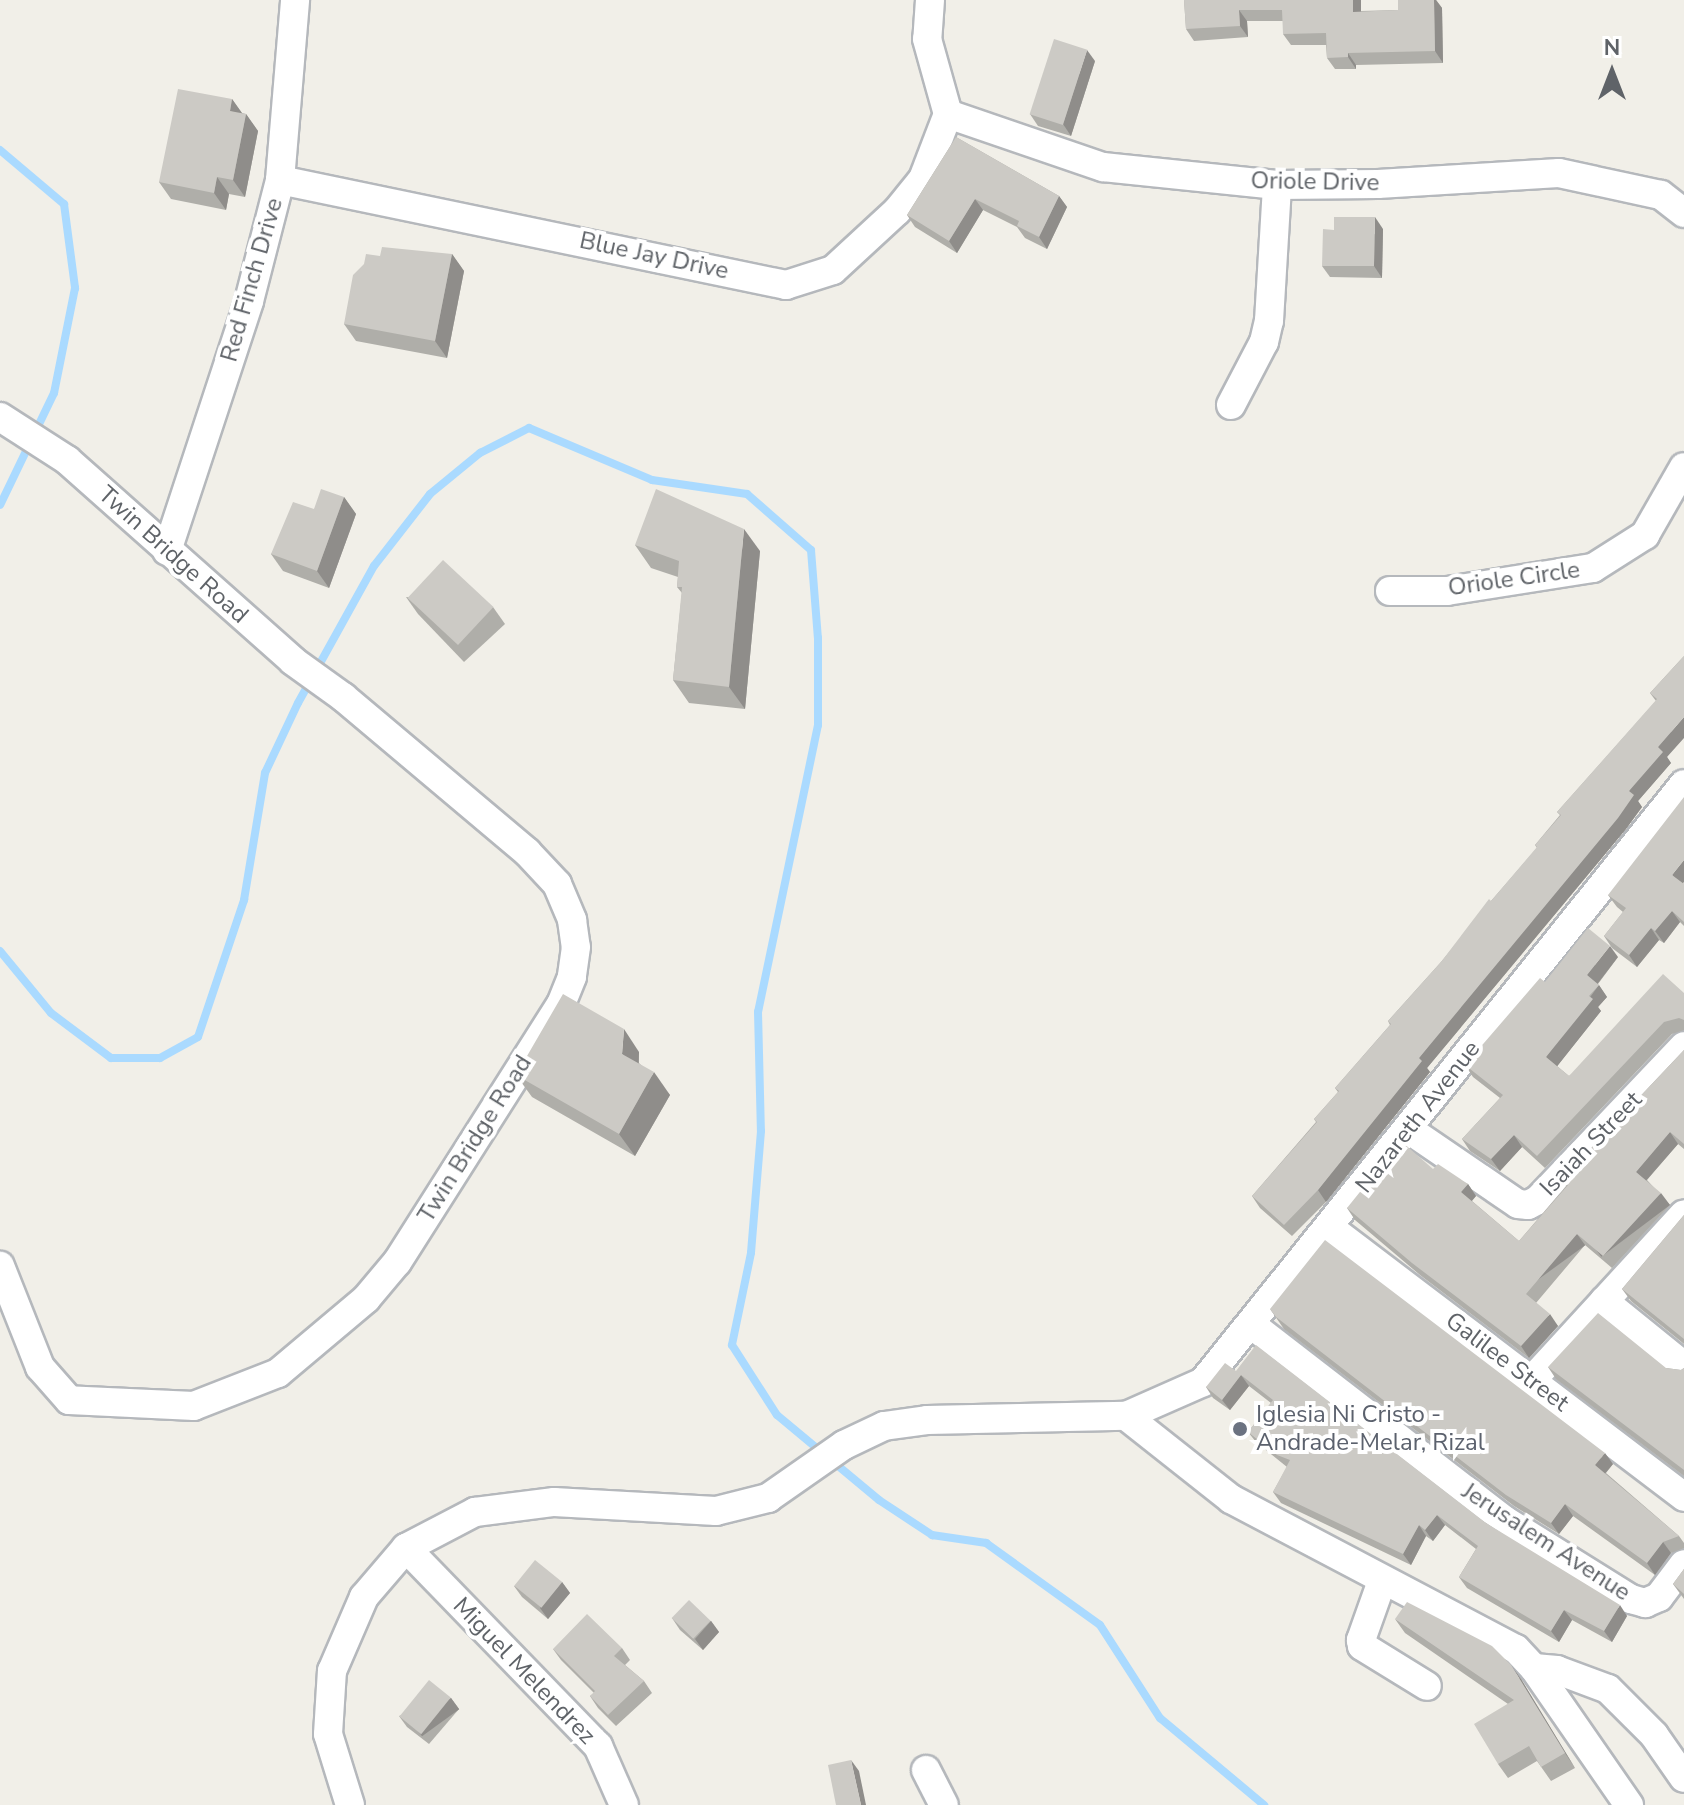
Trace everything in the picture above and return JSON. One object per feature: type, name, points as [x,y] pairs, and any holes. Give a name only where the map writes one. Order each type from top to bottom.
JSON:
[{"type":"street","name":"Red Finch Drive","points":[[167,551],[249,301],[280,180],[295,0]]},
{"type":"street","points":[[930,0],[927,39],[948,114]]},
{"type":"street","name":"Blue Jay Drive","points":[[280,180],[786,285],[833,270],[897,211],[923,179],[948,114]]},
{"type":"street","name":"Oriole Drive","points":[[948,114],[1103,167],[1277,185],[1378,184],[1559,173],[1661,195],[1684,213]]},
{"type":"street","points":[[1231,405],[1264,342],[1269,321],[1277,185]]},
{"type":"street","name":"Twin Bridge Road","points":[[0,417],[67,460],[293,661],[343,697],[527,852],[557,884],[572,920],[576,947],[572,977],[561,1004],[397,1262],[366,1299],[278,1373],[194,1406],[69,1400],[40,1367],[0,1266]]},
{"type":"street","name":"Oriole Circle","points":[[1390,591],[1447,591],[1593,568],[1645,535],[1684,467]]},
{"type":"street","name":"Nazareth Avenue","points":[[1126,1416],[1203,1382],[1252,1325],[1684,784]]},
{"type":"street","name":"Isaiah Street","points":[[1408,1129],[1518,1204],[1528,1205],[1538,1200],[1684,1046]]},
{"type":"street","points":[[1531,1381],[1681,1221]]},
{"type":"street","name":"Galilee Street","points":[[1330,1228],[1684,1497]]},
{"type":"street","points":[[1604,1301],[1684,1366]]},
{"type":"street","name":"Jerusalem Avenue","points":[[1252,1325],[1504,1520],[1631,1599],[1645,1603],[1659,1597],[1684,1564]]},
{"type":"street","points":[[350,1805],[328,1734],[332,1671],[364,1597],[406,1548],[475,1512],[554,1502],[716,1511],[768,1498],[844,1445],[884,1426],[927,1420],[1126,1416],[1231,1499],[1516,1649],[1534,1668],[1629,1805]]},
{"type":"street","name":"Miguel Melendrez","points":[[406,1548],[598,1746],[624,1805]]},
{"type":"street","points":[[1382,1581],[1362,1646],[1427,1686]]},
{"type":"street","points":[[1534,1668],[1557,1670],[1608,1689],[1654,1735],[1684,1778]]},
{"type":"street","points":[[926,1770],[944,1805]]},
{"type":"building","points":[[1184,0],[1353,0],[1353,12],[1398,10],[1398,0],[1434,0],[1435,51],[1348,53],[1348,57],[1327,58],[1326,33],[1283,34],[1282,10],[1239,10],[1240,26],[1186,29]]},
{"type":"building","points":[[1054,39],[1087,50],[1063,125],[1030,114]]},
{"type":"building","points":[[178,89],[232,99],[230,111],[246,114],[233,180],[217,177],[214,193],[159,182]]},
{"type":"building","points":[[956,137],[1059,196],[1039,237],[1017,226],[1019,221],[975,199],[949,241],[907,215]]},
{"type":"building","points":[[1334,217],[1375,217],[1374,266],[1322,266],[1323,229],[1334,230]]},
{"type":"building","points":[[382,247],[452,254],[435,341],[344,324],[353,275],[364,264],[366,254],[380,256]]},
{"type":"building","points":[[321,489],[344,497],[317,571],[271,554],[293,502],[314,509]]},
{"type":"building","points":[[656,489],[744,529],[729,687],[673,680],[682,587],[677,587],[679,561],[635,545]]},
{"type":"building","points":[[443,560],[493,607],[458,645],[408,598]]},
{"type":"building","points":[[1684,656],[1684,717],[1658,747],[1663,752],[1629,791],[1634,795],[1618,818],[1419,1058],[1422,1061],[1318,1190],[1284,1225],[1252,1196],[1317,1122],[1314,1119],[1339,1091],[1335,1088],[1391,1024],[1388,1021],[1441,962],[1489,899],[1491,901],[1537,847],[1535,845],[1561,815],[1557,812],[1657,699],[1650,693]]},
{"type":"building","points":[[1684,797],[1684,860],[1672,875],[1684,884],[1684,922],[1672,911],[1655,931],[1651,928],[1629,955],[1604,936],[1626,908],[1608,895]]},
{"type":"building","points":[[1588,928],[1610,946],[1587,975],[1599,985],[1589,996],[1593,999],[1546,1057],[1569,1076],[1663,974],[1684,993],[1684,1020],[1679,1018],[1664,1022],[1537,1156],[1514,1135],[1491,1159],[1462,1139],[1503,1095],[1465,1065],[1540,978],[1545,982]]},
{"type":"building","points":[[563,994],[624,1029],[622,1054],[654,1072],[619,1134],[516,1075]]},
{"type":"building","points":[[1684,1050],[1684,1144],[1670,1132],[1636,1172],[1661,1193],[1603,1256],[1577,1234],[1526,1294],[1550,1314],[1521,1346],[1412,1263],[1347,1208],[1401,1141],[1433,1169],[1438,1164],[1468,1184],[1461,1192],[1519,1241],[1568,1185],[1562,1179]]},
{"type":"building","points":[[1684,1215],[1684,1339],[1622,1289]]},
{"type":"building","points":[[1325,1240],[1605,1453],[1595,1465],[1679,1536],[1663,1542],[1647,1563],[1565,1504],[1551,1523],[1506,1495],[1276,1317],[1270,1309]]},
{"type":"building","points":[[1598,1313],[1666,1368],[1684,1368],[1684,1470],[1548,1367]]},
{"type":"building","points":[[1256,1345],[1486,1523],[1620,1605],[1604,1631],[1564,1610],[1551,1631],[1459,1577],[1478,1546],[1437,1515],[1425,1530],[1419,1525],[1403,1554],[1273,1492],[1290,1460],[1277,1455],[1248,1432],[1273,1400],[1241,1375],[1222,1400],[1206,1387],[1225,1363],[1236,1371]]},
{"type":"building","points":[[535,1560],[562,1582],[541,1608],[514,1586]]},
{"type":"building","points":[[1684,1569],[1684,1594],[1673,1584]]},
{"type":"building","points":[[689,1600],[711,1621],[693,1639],[672,1618]]},
{"type":"building","points":[[1407,1602],[1492,1646],[1511,1665],[1565,1753],[1541,1767],[1529,1746],[1498,1764],[1474,1724],[1514,1700],[1395,1619]]},
{"type":"building","points":[[587,1614],[622,1648],[614,1656],[644,1681],[608,1715],[590,1696],[595,1691],[553,1649]]},
{"type":"building","points":[[429,1680],[451,1698],[421,1734],[399,1717]]},
{"type":"building","points":[[851,1760],[861,1805],[836,1805],[828,1765]]},
{"type":"waterway","points":[[0,150],[64,204],[75,288],[54,393],[0,505]]},
{"type":"waterway","points":[[0,951],[51,1013],[111,1058],[160,1058],[198,1037],[244,900],[265,773],[298,703],[374,566],[430,494],[480,453],[529,428],[652,480],[747,494],[811,550],[818,638],[818,725],[758,1012],[761,1131],[751,1253],[732,1345],[777,1415],[879,1500],[932,1535],[986,1543],[1100,1625],[1160,1718],[1264,1805]]},
{"type":"place","name":"Iglesia Ni Cristo - Andrade-Melar, Rizal","points":[[1240,1429]]}]
